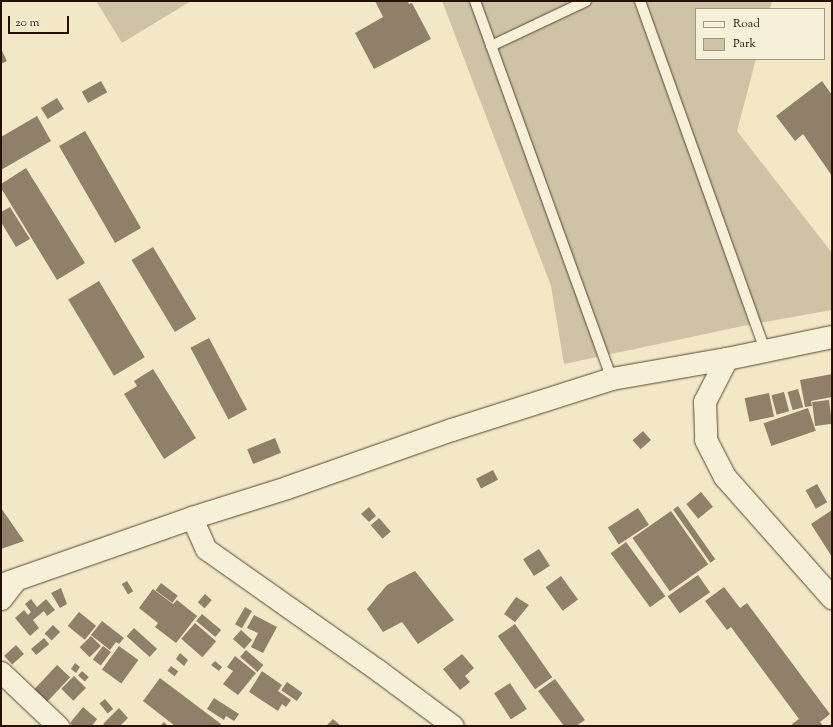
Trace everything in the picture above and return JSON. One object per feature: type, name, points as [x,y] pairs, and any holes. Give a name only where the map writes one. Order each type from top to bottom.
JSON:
[{"type":"street","points":[[1,598],[8,583],[192,518],[287,488],[452,430],[612,379],[727,359],[832,337]]},
{"type":"street","points":[[727,359],[705,402],[706,440],[725,477],[832,598]]},
{"type":"street","points":[[192,518],[206,549],[450,725]]},
{"type":"street","points":[[1,672],[58,726]]},
{"type":"lane","points":[[475,1],[612,379]]},
{"type":"lane","points":[[491,46],[586,1]]},
{"type":"lane","points":[[640,1],[765,350]]},
{"type":"green space","points":[[96,1],[191,1],[122,43]]},
{"type":"green space","points":[[442,1],[772,1],[770,8],[695,8],[695,60],[756,60],[737,131],[832,253],[832,310],[743,326],[564,364],[551,286]]},
{"type":"building","points":[[375,1],[408,1],[409,4],[412,3],[431,39],[374,69],[355,33],[383,17]]},
{"type":"building","points":[[1,49],[7,61],[1,64]]},
{"type":"building","points":[[101,81],[107,92],[88,103],[82,92]]},
{"type":"building","points":[[822,81],[832,95],[832,176],[803,134],[795,141],[776,116]]},
{"type":"building","points":[[57,98],[64,109],[48,119],[41,108]]},
{"type":"building","points":[[37,116],[51,141],[1,170],[1,137]]},
{"type":"building","points":[[85,131],[141,228],[115,243],[59,146]]},
{"type":"building","points":[[26,168],[85,263],[57,280],[1,188],[1,184]]},
{"type":"building","points":[[10,207],[30,239],[16,247],[1,222],[1,212]]},
{"type":"building","points":[[153,247],[196,319],[175,332],[132,260]]},
{"type":"building","points":[[99,281],[145,357],[114,376],[68,300]]},
{"type":"building","points":[[209,338],[247,410],[228,419],[190,348]]},
{"type":"building","points":[[153,369],[196,438],[164,459],[124,394],[137,386],[134,381]]},
{"type":"building","points":[[832,374],[832,397],[811,401],[812,406],[805,407],[800,380]]},
{"type":"building","points":[[798,389],[803,407],[793,410],[787,392]]},
{"type":"building","points":[[784,392],[789,411],[777,415],[771,395]]},
{"type":"building","points":[[769,393],[774,416],[750,422],[745,398]]},
{"type":"building","points":[[829,400],[832,424],[815,426],[812,402]]},
{"type":"building","points":[[808,408],[816,431],[771,446],[764,423]]},
{"type":"building","points":[[643,431],[651,440],[641,449],[633,440]]},
{"type":"building","points":[[275,438],[281,453],[253,464],[247,449]]},
{"type":"building","points":[[493,470],[498,480],[481,488],[476,479]]},
{"type":"building","points":[[817,484],[827,502],[816,509],[806,490]]},
{"type":"building","points":[[701,492],[713,507],[698,519],[686,504]]},
{"type":"building","points":[[678,506],[715,559],[710,563],[673,509]]},
{"type":"building","points":[[369,507],[376,516],[369,522],[361,514]]},
{"type":"building","points":[[1,508],[24,541],[1,549]]},
{"type":"building","points":[[638,508],[649,525],[619,544],[608,528]]},
{"type":"building","points":[[832,510],[832,557],[811,524]]},
{"type":"building","points":[[671,511],[708,564],[670,591],[632,538]]},
{"type":"building","points":[[379,518],[391,532],[383,539],[371,525]]},
{"type":"building","points":[[626,542],[665,596],[650,607],[611,553]]},
{"type":"building","points":[[539,549],[550,566],[534,576],[523,559]]},
{"type":"building","points":[[415,571],[454,620],[418,644],[402,622],[383,632],[367,609],[387,585]]},
{"type":"building","points":[[698,575],[710,592],[680,613],[668,596]]},
{"type":"building","points":[[561,576],[578,599],[563,611],[546,587]]},
{"type":"building","points":[[127,581],[133,591],[128,594],[122,584]]},
{"type":"building","points":[[161,583],[178,596],[172,603],[156,590]]},
{"type":"building","points":[[724,587],[740,608],[747,603],[830,714],[820,722],[823,726],[793,726],[792,724],[799,719],[731,627],[727,630],[705,601]]},
{"type":"building","points":[[61,588],[67,604],[60,608],[51,593]]},
{"type":"building","points":[[153,589],[173,604],[177,600],[197,616],[176,643],[155,627],[158,623],[139,608]]},
{"type":"building","points":[[205,594],[212,600],[205,608],[198,602]]},
{"type":"building","points":[[516,597],[529,605],[515,622],[504,614]]},
{"type":"building","points":[[31,599],[37,607],[46,599],[55,610],[47,616],[44,611],[33,620],[39,628],[30,636],[15,618],[24,610],[28,615],[31,612],[25,604]]},
{"type":"building","points":[[245,607],[252,611],[242,628],[235,624]]},
{"type":"building","points":[[79,612],[96,626],[85,640],[68,626]]},
{"type":"building","points":[[202,614],[221,630],[215,637],[196,621]]},
{"type":"building","points":[[254,615],[277,627],[263,653],[251,647],[258,633],[247,628]]},
{"type":"building","points":[[102,621],[124,638],[119,644],[116,642],[110,650],[91,635]]},
{"type":"building","points":[[195,623],[216,641],[202,657],[181,639]]},
{"type":"building","points":[[515,624],[552,677],[535,689],[498,636]]},
{"type":"building","points":[[53,625],[60,632],[52,641],[45,633]]},
{"type":"building","points":[[134,628],[157,649],[150,657],[127,636]]},
{"type":"building","points":[[241,630],[252,640],[244,649],[233,639]]},
{"type":"building","points":[[91,636],[101,646],[90,657],[80,647]]},
{"type":"building","points":[[44,638],[49,644],[36,655],[31,649]]},
{"type":"building","points":[[16,645],[24,654],[12,665],[4,656]]},
{"type":"building","points":[[103,646],[111,652],[101,666],[93,660]]},
{"type":"building","points":[[119,646],[138,660],[121,684],[102,669]]},
{"type":"building","points":[[246,650],[263,665],[257,672],[240,657]]},
{"type":"building","points":[[180,653],[188,660],[184,666],[176,659]]},
{"type":"building","points":[[462,654],[474,668],[465,676],[470,682],[460,690],[443,669]]},
{"type":"building","points":[[235,656],[256,673],[238,695],[223,684],[233,671],[227,667]]},
{"type":"building","points":[[215,661],[222,667],[219,671],[211,665]]},
{"type":"building","points":[[75,663],[80,667],[76,673],[71,669]]},
{"type":"building","points":[[57,665],[70,677],[44,705],[31,693]]},
{"type":"building","points":[[171,666],[178,671],[175,676],[167,671]]},
{"type":"building","points":[[82,671],[89,677],[85,681],[78,676]]},
{"type":"building","points":[[262,671],[282,685],[278,691],[291,700],[286,707],[282,704],[278,711],[249,692]]},
{"type":"building","points":[[74,676],[86,688],[73,701],[61,689]]},
{"type":"building","points":[[160,678],[221,724],[220,726],[175,726],[143,701]]},
{"type":"building","points":[[555,679],[585,720],[576,726],[564,726],[538,691]]},
{"type":"building","points":[[287,682],[303,693],[297,701],[281,690]]},
{"type":"building","points":[[510,683],[527,709],[511,719],[494,693]]},
{"type":"building","points":[[214,698],[239,714],[234,721],[226,716],[224,720],[207,709]]},
{"type":"building","points":[[105,699],[113,709],[108,714],[100,703]]},
{"type":"building","points":[[83,707],[97,719],[92,726],[73,726],[70,723]]},
{"type":"building","points":[[119,708],[128,718],[120,726],[105,726],[103,724]]},
{"type":"building","points":[[333,719],[341,726],[326,726]]},
{"type":"building","points":[[164,722],[168,726],[160,726]]}]
